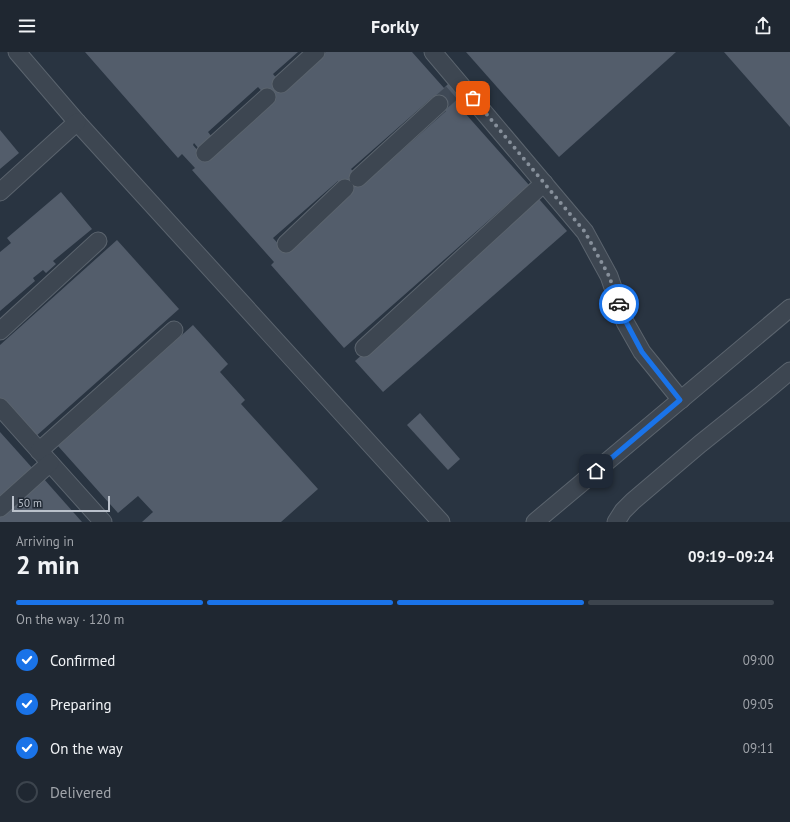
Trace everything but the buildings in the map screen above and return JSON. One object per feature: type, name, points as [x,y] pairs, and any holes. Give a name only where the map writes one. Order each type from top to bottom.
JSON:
[{"type":"street","points":[[17,52],[77,122],[442,522]]},
{"type":"street","points":[[281,84],[316,52]]},
{"type":"street","points":[[433,52],[458,89],[544,183],[585,232],[609,276],[626,322],[642,352],[680,400]]},
{"type":"street","points":[[205,153],[267,96]]},
{"type":"street","points":[[286,244],[439,104]]},
{"type":"street","points":[[0,192],[77,122]]},
{"type":"street","points":[[364,348],[544,183]]},
{"type":"street","points":[[0,331],[98,241]]},
{"type":"street","points":[[535,522],[790,308]]},
{"type":"street","points":[[0,508],[45,457],[174,330]]},
{"type":"street","points":[[616,522],[633,501],[790,371]]},
{"type":"street","points":[[0,407],[103,522]]},
{"type":"tunnel","points":[[439,104],[454,91]]},
{"type":"way so far","points":[[473,98],[585,232],[609,276],[619,304]]},
{"type":"route","points":[[596,471],[680,400],[642,352],[626,322],[619,304]]}]
